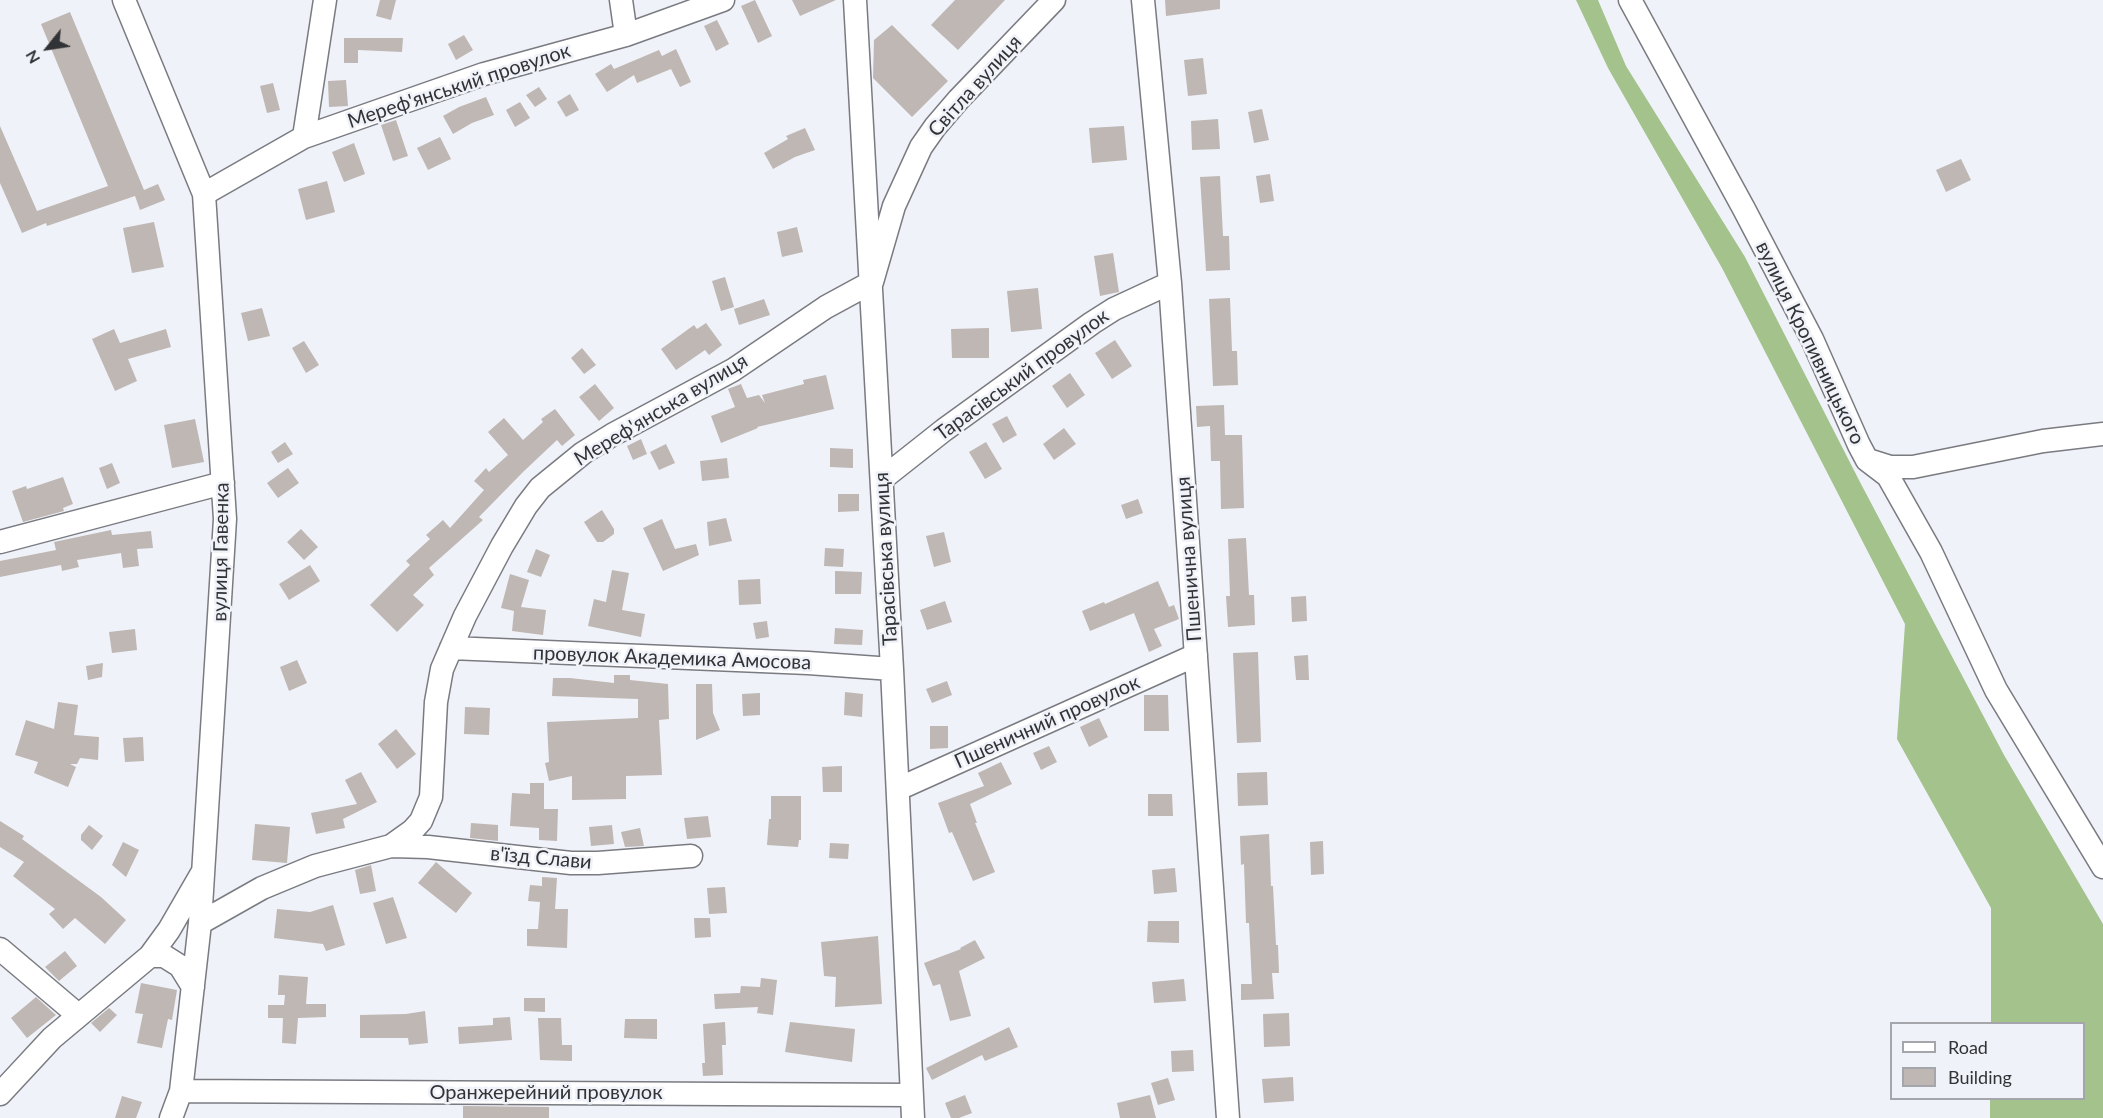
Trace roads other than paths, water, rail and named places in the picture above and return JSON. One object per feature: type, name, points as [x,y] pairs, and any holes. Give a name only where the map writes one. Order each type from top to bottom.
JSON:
[{"type":"street","name":"вулиця Гавенка","points":[[124,0],[204,194],[225,519],[200,923],[181,1091],[171,1118]]},
{"type":"street","points":[[304,137],[325,0]]},
{"type":"street","points":[[621,0],[626,35]]},
{"type":"street","name":"Мереф'янський провулок","points":[[204,194],[304,137],[484,74],[626,35],[723,0]]},
{"type":"street","name":"Тарасівська вулиця","points":[[855,0],[872,282],[913,1118]]},
{"type":"street","name":"Світла вулиця","points":[[872,282],[894,206],[921,147],[958,99],[1054,0]]},
{"type":"street","name":"Пшенична вулиця","points":[[1143,0],[1170,283],[1228,1118]]},
{"type":"street","name":"вулиця Кропивницького","points":[[1630,0],[1812,339],[1867,460],[1888,476],[1930,552],[1996,690],[2103,867]]},
{"type":"street","name":"Мереф'янська вулиця","points":[[200,923],[262,888],[315,866],[391,846],[402,840],[421,821],[432,797],[436,702],[442,669],[502,546],[526,506],[540,489],[557,473],[612,435],[709,384],[826,306],[872,282]]},
{"type":"street","name":"Тарасівський провулок","points":[[882,479],[944,430],[1114,309],[1170,283]]},
{"type":"street","points":[[1867,460],[1890,467],[1913,467],[2043,441],[2103,434]]},
{"type":"street","points":[[0,542],[223,483]]},
{"type":"street","name":"провулок Академика Амосова","points":[[451,648],[808,663],[892,669]]},
{"type":"street","name":"Пшеничний провулок","points":[[898,789],[1196,655]]},
{"type":"street","name":"в'їзд Слави","points":[[391,846],[428,847],[571,863],[691,856]]},
{"type":"street","points":[[0,1094],[52,1038],[150,956],[169,930],[204,869]]},
{"type":"street","points":[[0,949],[78,1015]]},
{"type":"street","points":[[150,956],[164,956],[180,966],[193,987]]},
{"type":"street","name":"Оранжерейний провулок","points":[[181,1091],[911,1095]]}]
